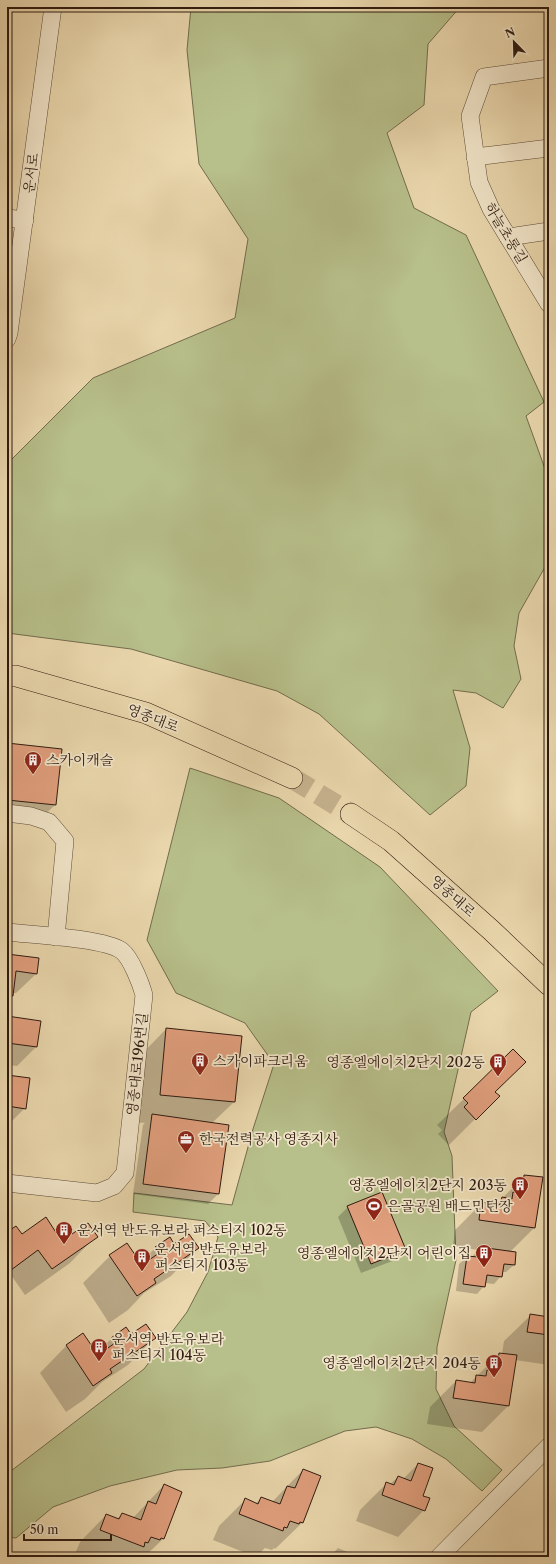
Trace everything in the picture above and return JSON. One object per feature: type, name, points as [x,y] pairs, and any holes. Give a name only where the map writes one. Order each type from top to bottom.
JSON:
[{"type":"main road","name":"영종대로","points":[[7,676],[16,676],[146,713],[292,778]]},
{"type":"main road","name":"영종대로","points":[[351,814],[391,841],[491,930],[549,985]]},
{"type":"street","name":"운서로","points":[[7,339],[25,220],[53,7]]},
{"type":"street","name":"하늘초롱길","points":[[549,68],[484,77],[470,116],[479,182],[491,209],[549,304]]},
{"type":"street","points":[[475,157],[549,148]]},
{"type":"street","points":[[7,218],[25,220]]},
{"type":"street","points":[[508,237],[549,231]]},
{"type":"street","points":[[7,813],[31,816],[49,822],[64,841],[56,937]]},
{"type":"street","name":"영종대로196번길","points":[[7,932],[110,945],[123,952],[139,978],[144,994],[125,1173],[114,1186],[97,1193],[7,1183]]},
{"type":"street","points":[[439,1557],[549,1446]]},
{"type":"green space","points":[[191,7],[460,7],[428,44],[424,105],[387,133],[414,208],[466,235],[544,402],[526,416],[549,480],[549,560],[519,613],[514,646],[521,679],[503,708],[476,693],[453,690],[470,748],[466,786],[430,815],[319,714],[277,691],[131,649],[7,633],[7,464],[93,378],[235,318],[248,239],[199,164],[187,50]]},
{"type":"green space","points":[[190,768],[279,798],[380,867],[498,991],[471,1012],[444,1132],[452,1156],[456,1260],[437,1347],[436,1389],[454,1426],[502,1470],[482,1491],[446,1459],[412,1439],[376,1427],[345,1431],[270,1461],[222,1468],[177,1470],[110,1486],[53,1507],[16,1538],[7,1537],[7,1474],[144,1369],[187,1312],[208,1272],[218,1237],[205,1221],[133,1212],[134,1193],[232,1205],[253,1129],[274,1064],[245,1023],[176,993],[147,940]]},
{"type":"building","name":"스카이캐슬","points":[[7,743],[62,749],[56,805],[7,800]]},
{"type":"building","points":[[7,954],[39,958],[37,974],[16,971],[13,996],[7,995]]},
{"type":"building","points":[[7,1016],[41,1021],[37,1047],[7,1043]]},
{"type":"building","name":"스카이파크리움","points":[[166,1028],[242,1036],[235,1102],[160,1095]]},
{"type":"building","name":"영종엘에이치2단지 202동","points":[[513,1049],[526,1062],[495,1092],[500,1096],[476,1120],[464,1107],[468,1103],[463,1098]]},
{"type":"building","points":[[7,1075],[30,1078],[26,1109],[7,1106]]},
{"type":"building","name":"한국전력공사 영종지사","points":[[152,1114],[229,1125],[219,1194],[143,1184]]},
{"type":"building","name":"영종엘에이치2단지 203동","points":[[524,1175],[543,1177],[535,1228],[479,1220],[481,1202],[500,1205],[502,1197],[512,1199],[513,1192],[522,1193]]},
{"type":"building","name":"은골공원 배드민턴장","points":[[382,1192],[406,1250],[371,1264],[347,1206]]},
{"type":"building","name":"운서역 반도유보라 퍼스티지 102동","points":[[46,1217],[57,1234],[67,1227],[72,1234],[88,1223],[98,1237],[52,1269],[38,1250],[7,1273],[7,1232],[16,1226],[22,1234]]},
{"type":"building","name":"운서역 반도유보라 퍼스티지 103동","points":[[189,1234],[199,1248],[154,1279],[156,1283],[137,1296],[109,1255],[127,1243],[142,1265],[159,1253],[155,1247],[170,1237],[174,1244]]},
{"type":"building","name":"영종엘에이치2단지 어린이집","points":[[479,1247],[516,1252],[515,1265],[504,1264],[502,1277],[487,1275],[485,1287],[463,1284],[467,1256],[478,1257]]},
{"type":"building","points":[[530,1314],[549,1317],[549,1335],[527,1332]]},
{"type":"building","name":"운서역 반도유보라 퍼스티지 104동","points":[[146,1324],[156,1338],[110,1369],[112,1373],[93,1386],[66,1345],[83,1333],[98,1355],[115,1343],[111,1338],[126,1327],[131,1334]]},
{"type":"building","name":"영종엘에이치2단지 204동","points":[[499,1353],[517,1355],[509,1406],[453,1398],[456,1380],[475,1383],[476,1375],[486,1376],[487,1370],[496,1371]]},
{"type":"building","points":[[418,1463],[433,1468],[423,1496],[430,1498],[425,1511],[382,1495],[386,1482],[394,1485],[398,1476],[411,1481]]},
{"type":"building","points":[[303,1469],[321,1476],[303,1523],[300,1522],[299,1524],[290,1521],[287,1528],[284,1527],[283,1531],[239,1514],[245,1498],[258,1504],[261,1497],[280,1504],[287,1486],[295,1488]]},
{"type":"building","points":[[164,1484],[182,1492],[164,1539],[161,1538],[160,1540],[151,1537],[148,1543],[145,1542],[144,1547],[100,1530],[106,1514],[119,1519],[122,1513],[141,1520],[148,1501],[156,1504]]},
{"type":"tunnel","points":[[292,778],[351,814]]},
{"type":"place","name":"스카이캐슬","points":[[33,775]]},
{"type":"place","name":"스카이파크리움","points":[[200,1076]]},
{"type":"place","name":"영종엘에이치2단지 202동","points":[[498,1077]]},
{"type":"place","name":"한국전력공사 영종지사","points":[[186,1154]]},
{"type":"place","name":"영종엘에이치2단지 203동","points":[[520,1200]]},
{"type":"place","name":"은골공원 배드민턴장","points":[[374,1221]]},
{"type":"place","name":"운서역 반도유보라 퍼스티지 102동","points":[[64,1245]]},
{"type":"place","name":"영종엘에이치2단지 어린이집","points":[[484,1268]]},
{"type":"place","name":"운서역 반도유보라 퍼스티지 103동","points":[[142,1272]]},
{"type":"place","name":"운서역 반도유보라 퍼스티지 104동","points":[[99,1362]]},
{"type":"place","name":"영종엘에이치2단지 204동","points":[[494,1378]]}]
